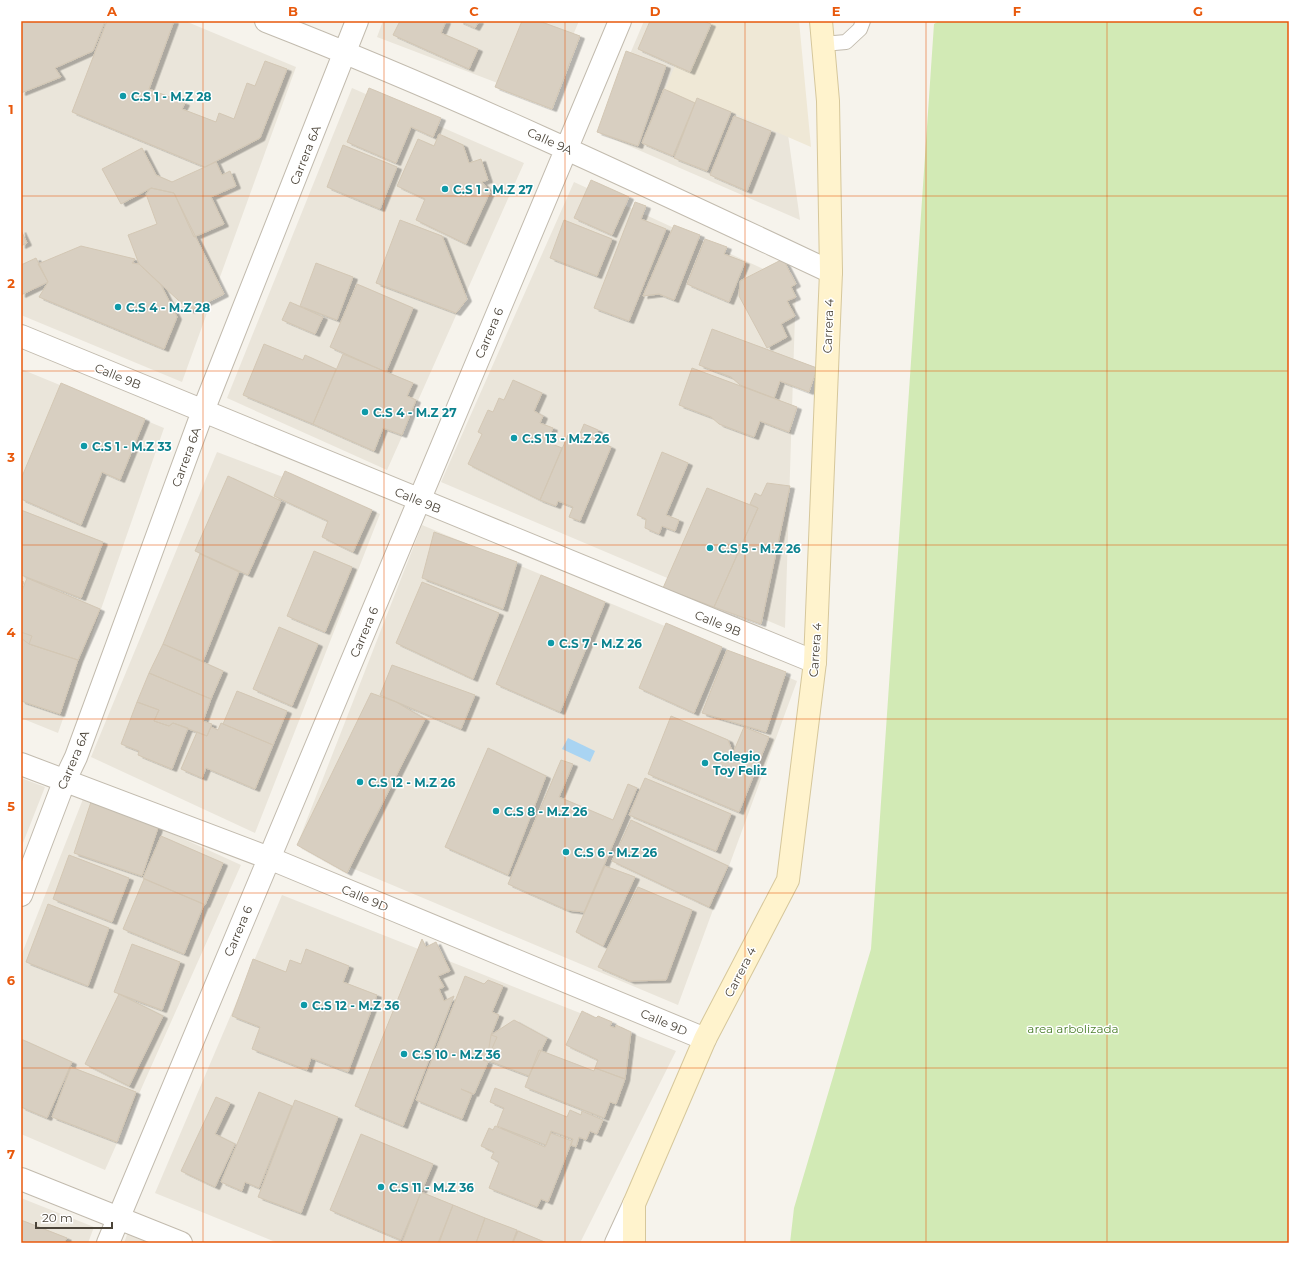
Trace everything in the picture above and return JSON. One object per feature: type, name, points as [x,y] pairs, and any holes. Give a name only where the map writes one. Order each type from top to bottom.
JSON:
[{"type":"main road","name":"Carrera 4","points":[[634,1243],[634,1204],[705,1039],[788,880],[815,662],[831,272],[828,101],[821,21]]},
{"type":"street","name":"Calle 9A","points":[[266,21],[346,52],[567,148],[831,272]]},
{"type":"street","name":"Carrera 6A","points":[[21,895],[64,782],[76,757],[203,411],[357,21]]},
{"type":"street","name":"Carrera 6","points":[[108,1243],[620,21]]},
{"type":"street","name":"Calle 9B","points":[[21,336],[815,662]]},
{"type":"street","name":"Calle 9D","points":[[21,764],[64,782],[269,858],[705,1039]]},
{"type":"street","points":[[21,1179],[181,1243]]},
{"type":"street","points":[[616,1243],[634,1204]]},
{"type":"lane","points":[[823,44],[846,42],[860,29],[863,21]]},
{"type":"shaded area","points":[[21,21],[185,21],[296,67],[182,382],[21,315]]},
{"type":"shaded area","points":[[383,21],[579,21],[545,101],[377,37]]},
{"type":"shaded area","points":[[644,21],[772,21],[800,220],[597,132]]},
{"type":"shaded area","points":[[650,21],[799,21],[811,147],[698,98],[673,156],[642,143],[675,66],[638,49]]},
{"type":"shaded area","points":[[352,88],[524,163],[387,470],[227,398]]},
{"type":"shaded area","points":[[574,182],[796,284],[785,628],[441,482]]},
{"type":"shaded area","points":[[21,369],[164,428],[58,733],[21,718]]},
{"type":"shaded area","points":[[217,452],[380,514],[255,833],[91,757]]},
{"type":"shaded area","points":[[422,525],[797,681],[678,1005],[297,845]]},
{"type":"shaded area","points":[[21,778],[45,787],[21,848]]},
{"type":"shaded area","points":[[85,794],[241,865],[105,1170],[21,1134],[21,956]]},
{"type":"shaded area","points":[[282,895],[676,1051],[580,1243],[278,1243],[155,1193]]},
{"type":"shaded area","points":[[21,1198],[94,1227],[88,1243],[21,1243]]},
{"type":"shaded area","points":[[128,1232],[153,1243],[124,1243]]},
{"type":"green space","name":"area arbolizada","points":[[939,21],[1289,21],[1289,1243],[790,1243],[794,1208],[871,949],[934,24]]},
{"type":"water","points":[[568,738],[595,751],[590,762],[562,749]]},
{"type":"building","points":[[21,21],[105,21],[93,51],[55,68],[61,77],[21,93]]},
{"type":"building","name":"C.S 1 - M.Z 28","points":[[107,21],[174,21],[149,89],[185,103],[182,109],[216,122],[219,113],[234,119],[247,83],[255,86],[265,61],[287,69],[260,138],[205,167],[72,112]]},
{"type":"building","points":[[400,21],[446,21],[441,33],[478,49],[469,69],[393,35]]},
{"type":"building","points":[[459,21],[479,21],[475,28]]},
{"type":"building","points":[[522,21],[539,21],[580,36],[552,109],[495,87]]},
{"type":"building","points":[[650,21],[703,21],[711,24],[690,72],[638,49]]},
{"type":"building","points":[[626,51],[666,66],[638,146],[597,132]]},
{"type":"building","points":[[369,88],[441,118],[433,137],[411,127],[396,163],[347,142]]},
{"type":"building","points":[[664,89],[695,103],[673,156],[642,143]]},
{"type":"building","points":[[697,98],[731,112],[707,171],[674,158]]},
{"type":"building","points":[[734,116],[771,131],[747,191],[710,175]]},
{"type":"building","name":"C.S 1 - M.Z 27","points":[[439,134],[463,145],[469,163],[481,159],[488,180],[482,182],[490,192],[466,244],[416,220],[425,199],[397,186],[418,139],[434,146]]},
{"type":"building","points":[[343,145],[397,167],[380,209],[327,187]]},
{"type":"building","points":[[142,148],[156,175],[172,182],[216,162],[222,175],[230,171],[236,186],[211,197],[224,224],[194,237],[174,193],[151,188],[121,204],[102,169]]},
{"type":"building","points":[[591,180],[629,197],[612,235],[574,218]]},
{"type":"building","points":[[151,188],[174,193],[224,294],[190,311],[139,264],[128,235],[157,224],[146,194]]},
{"type":"building","points":[[635,202],[646,206],[641,219],[666,229],[629,321],[594,308]]},
{"type":"building","points":[[400,220],[442,236],[467,299],[456,313],[376,283]]},
{"type":"building","points":[[564,220],[612,239],[597,276],[550,258]]},
{"type":"building","points":[[674,225],[700,235],[674,300],[659,294],[643,296]]},
{"type":"building","points":[[21,230],[27,243],[21,246]]},
{"type":"building","points":[[705,239],[727,247],[724,254],[745,262],[729,302],[687,284]]},
{"type":"building","name":"C.S 4 - M.Z 28","points":[[81,246],[135,259],[132,263],[139,264],[161,285],[177,317],[164,349],[39,297],[48,282],[38,264]]},
{"type":"building","points":[[36,258],[48,282],[21,295],[21,265]]},
{"type":"building","points":[[783,259],[796,284],[791,287],[796,297],[787,301],[795,316],[781,324],[787,337],[767,348],[739,296],[740,281]]},
{"type":"building","points":[[316,263],[353,277],[337,320],[300,306]]},
{"type":"building","points":[[357,284],[413,308],[386,372],[330,347]]},
{"type":"building","points":[[290,302],[323,317],[315,334],[282,320]]},
{"type":"building","points":[[712,329],[817,368],[809,392],[780,381],[774,398],[740,385],[731,377],[699,365]]},
{"type":"building","points":[[264,344],[303,360],[305,355],[336,369],[313,424],[243,395]]},
{"type":"building","name":"C.S 4 - M.Z 27","points":[[343,354],[413,383],[407,396],[416,400],[402,435],[383,428],[374,451],[313,424]]},
{"type":"building","points":[[692,368],[797,407],[789,432],[760,421],[754,437],[719,424],[711,417],[679,405]]},
{"type":"building","name":"C.S 13 - M.Z 26","points":[[513,380],[542,393],[534,411],[543,416],[540,423],[553,428],[547,442],[562,448],[540,500],[468,464],[482,434],[478,432],[488,410],[493,412],[499,398],[504,400]]},
{"type":"building","name":"C.S 1 - M.Z 33","points":[[61,383],[145,419],[120,480],[102,472],[81,525],[21,499],[21,479]]},
{"type":"building","points":[[584,424],[598,430],[594,439],[611,447],[580,521],[569,517],[573,507],[558,501],[556,506],[540,500],[568,435],[579,436]]},
{"type":"building","points":[[662,452],[688,463],[666,515],[679,520],[675,531],[662,526],[659,534],[645,528],[646,519],[637,515]]},
{"type":"building","points":[[285,471],[372,510],[353,552],[322,537],[328,521],[274,496]]},
{"type":"building","points":[[228,476],[281,501],[248,575],[195,551]]},
{"type":"building","points":[[767,483],[790,486],[761,624],[714,607],[758,508],[750,504],[755,493],[761,496]]},
{"type":"building","name":"C.S 5 - M.Z 26","points":[[707,488],[758,508],[714,607],[663,588]]},
{"type":"building","points":[[21,510],[103,542],[81,598],[21,575]]},
{"type":"building","points":[[434,532],[517,562],[503,609],[422,578]]},
{"type":"building","points":[[314,551],[352,567],[325,632],[287,616]]},
{"type":"building","points":[[200,554],[239,572],[203,661],[163,644]]},
{"type":"building","name":"C.S 7 - M.Z 26","points":[[541,575],[605,602],[560,712],[496,684]]},
{"type":"building","points":[[27,578],[100,609],[78,660],[29,644],[21,638],[21,593]]},
{"type":"building","points":[[21,581],[24,582],[21,591]]},
{"type":"building","points":[[422,582],[499,613],[473,679],[396,643]]},
{"type":"building","points":[[666,623],[722,647],[694,713],[639,688]]},
{"type":"building","points":[[279,627],[318,644],[292,706],[253,689]]},
{"type":"building","points":[[21,632],[32,636],[29,644],[78,660],[60,714],[21,701]]},
{"type":"building","points":[[163,644],[223,671],[211,699],[149,673]]},
{"type":"building","points":[[727,650],[786,672],[766,732],[702,713]]},
{"type":"building","points":[[392,665],[475,695],[461,729],[380,695]]},
{"type":"building","points":[[149,673],[211,699],[203,721],[212,724],[207,736],[173,723],[169,726],[154,721],[159,710],[137,702]]},
{"type":"building","points":[[237,691],[287,711],[273,745],[223,724]]},
{"type":"building","name":"C.S 12 - M.Z 26","points":[[371,693],[396,702],[425,719],[347,873],[297,845]]},
{"type":"building","points":[[137,702],[159,710],[154,721],[169,726],[173,723],[188,728],[172,769],[138,755],[139,751],[121,744]]},
{"type":"building","name":"Colegio Toy Feliz","points":[[671,716],[728,740],[733,753],[744,727],[769,737],[739,812],[648,774]]},
{"type":"building","points":[[221,723],[273,745],[255,789],[206,768],[202,778],[181,769],[197,732],[207,736],[211,727],[218,730]]},
{"type":"building","name":"C.S 8 - M.Z 26","points":[[488,748],[546,776],[508,875],[445,847]]},
{"type":"building","name":"C.S 6 - M.Z 26","points":[[561,760],[573,764],[559,797],[613,820],[628,784],[637,788],[584,912],[567,910],[508,884]]},
{"type":"building","points":[[645,778],[731,814],[716,851],[629,815]]},
{"type":"building","points":[[92,799],[160,822],[142,876],[74,853]]},
{"type":"building","points":[[631,820],[728,866],[709,907],[612,861]]},
{"type":"building","points":[[161,836],[223,863],[205,905],[143,878]]},
{"type":"building","points":[[69,855],[129,878],[112,922],[53,899]]},
{"type":"building","points":[[605,866],[635,877],[603,946],[576,932]]},
{"type":"building","points":[[144,879],[204,904],[184,954],[123,929]]},
{"type":"building","points":[[638,887],[692,910],[666,980],[630,981],[598,967]]},
{"type":"building","points":[[48,904],[109,928],[88,986],[26,962]]},
{"type":"building","name":"C.S 10 - M.Z 36","points":[[422,939],[426,947],[436,942],[450,971],[438,976],[444,987],[439,989],[444,1001],[454,996],[403,1126],[355,1106]]},
{"type":"building","points":[[132,944],[180,962],[162,1010],[114,992]]},
{"type":"building","name":"C.S 12 - M.Z 36","points":[[306,949],[349,966],[343,982],[377,995],[348,1072],[311,1058],[307,1070],[252,1049],[260,1027],[232,1016],[253,959],[286,972],[290,960],[301,964]]},
{"type":"building","points":[[465,976],[484,984],[488,980],[503,986],[492,1012],[499,1015],[491,1035],[497,1037],[487,1060],[476,1055],[475,1057],[488,1062],[474,1094],[461,1089],[472,1094],[462,1119],[416,1100]]},
{"type":"building","points":[[119,994],[163,1016],[129,1086],[85,1064]]},
{"type":"building","points":[[582,1011],[596,1018],[598,1016],[612,1022],[610,1026],[615,1028],[616,1025],[631,1032],[625,1079],[595,1068],[598,1060],[566,1045]]},
{"type":"building","points":[[514,1020],[547,1038],[529,1076],[487,1060],[491,1035]]},
{"type":"building","points":[[21,1039],[72,1062],[47,1118],[21,1107]]},
{"type":"building","points":[[539,1050],[594,1071],[595,1068],[625,1079],[616,1104],[610,1102],[604,1118],[525,1087]]},
{"type":"building","points":[[71,1067],[136,1092],[117,1142],[52,1117]]},
{"type":"building","points":[[495,1088],[567,1117],[570,1110],[581,1115],[582,1111],[603,1120],[597,1134],[590,1131],[586,1140],[579,1137],[576,1147],[571,1145],[573,1139],[551,1131],[546,1145],[497,1126],[504,1108],[490,1102]]},
{"type":"building","points":[[259,1092],[292,1106],[259,1188],[245,1182],[242,1191],[221,1182]]},
{"type":"building","points":[[216,1097],[230,1103],[215,1134],[235,1144],[215,1187],[181,1171]]},
{"type":"building","points":[[295,1100],[338,1117],[301,1213],[258,1197]]},
{"type":"building","points":[[495,1126],[545,1147],[551,1133],[572,1141],[548,1202],[541,1199],[537,1207],[489,1188],[499,1162],[491,1158],[494,1152],[481,1146],[489,1128],[493,1130]]},
{"type":"building","name":"C.S 11 - M.Z 36","points":[[361,1134],[433,1164],[401,1240],[330,1210]]},
{"type":"building","points":[[421,1192],[453,1205],[439,1243],[402,1243]]},
{"type":"building","points":[[453,1205],[485,1218],[476,1243],[438,1243]]},
{"type":"building","points":[[485,1218],[517,1230],[512,1243],[476,1243]]},
{"type":"building","points":[[21,1220],[67,1238],[64,1243],[21,1243]]},
{"type":"building","points":[[518,1231],[547,1243],[513,1243]]},
{"type":"place","name":"C.S 1 - M.Z 28","points":[[123,96]]},
{"type":"place","name":"C.S 1 - M.Z 27","points":[[445,189]]},
{"type":"place","name":"C.S 4 - M.Z 28","points":[[118,307]]},
{"type":"place","name":"C.S 4 - M.Z 27","points":[[365,412]]},
{"type":"place","name":"C.S 13 - M.Z 26","points":[[514,438]]},
{"type":"place","name":"C.S 1 - M.Z 33","points":[[84,446]]},
{"type":"place","name":"C.S 5 - M.Z 26","points":[[710,548]]},
{"type":"place","name":"C.S 7 - M.Z 26","points":[[551,643]]},
{"type":"place","name":"Colegio Toy Feliz","points":[[705,763]]},
{"type":"place","name":"C.S 12 - M.Z 26","points":[[360,782]]},
{"type":"place","name":"C.S 8 - M.Z 26","points":[[496,811]]},
{"type":"place","name":"C.S 6 - M.Z 26","points":[[566,852]]},
{"type":"place","name":"C.S 12 - M.Z 36","points":[[304,1005]]},
{"type":"place","name":"C.S 10 - M.Z 36","points":[[404,1054]]},
{"type":"place","name":"C.S 11 - M.Z 36","points":[[381,1187]]}]
